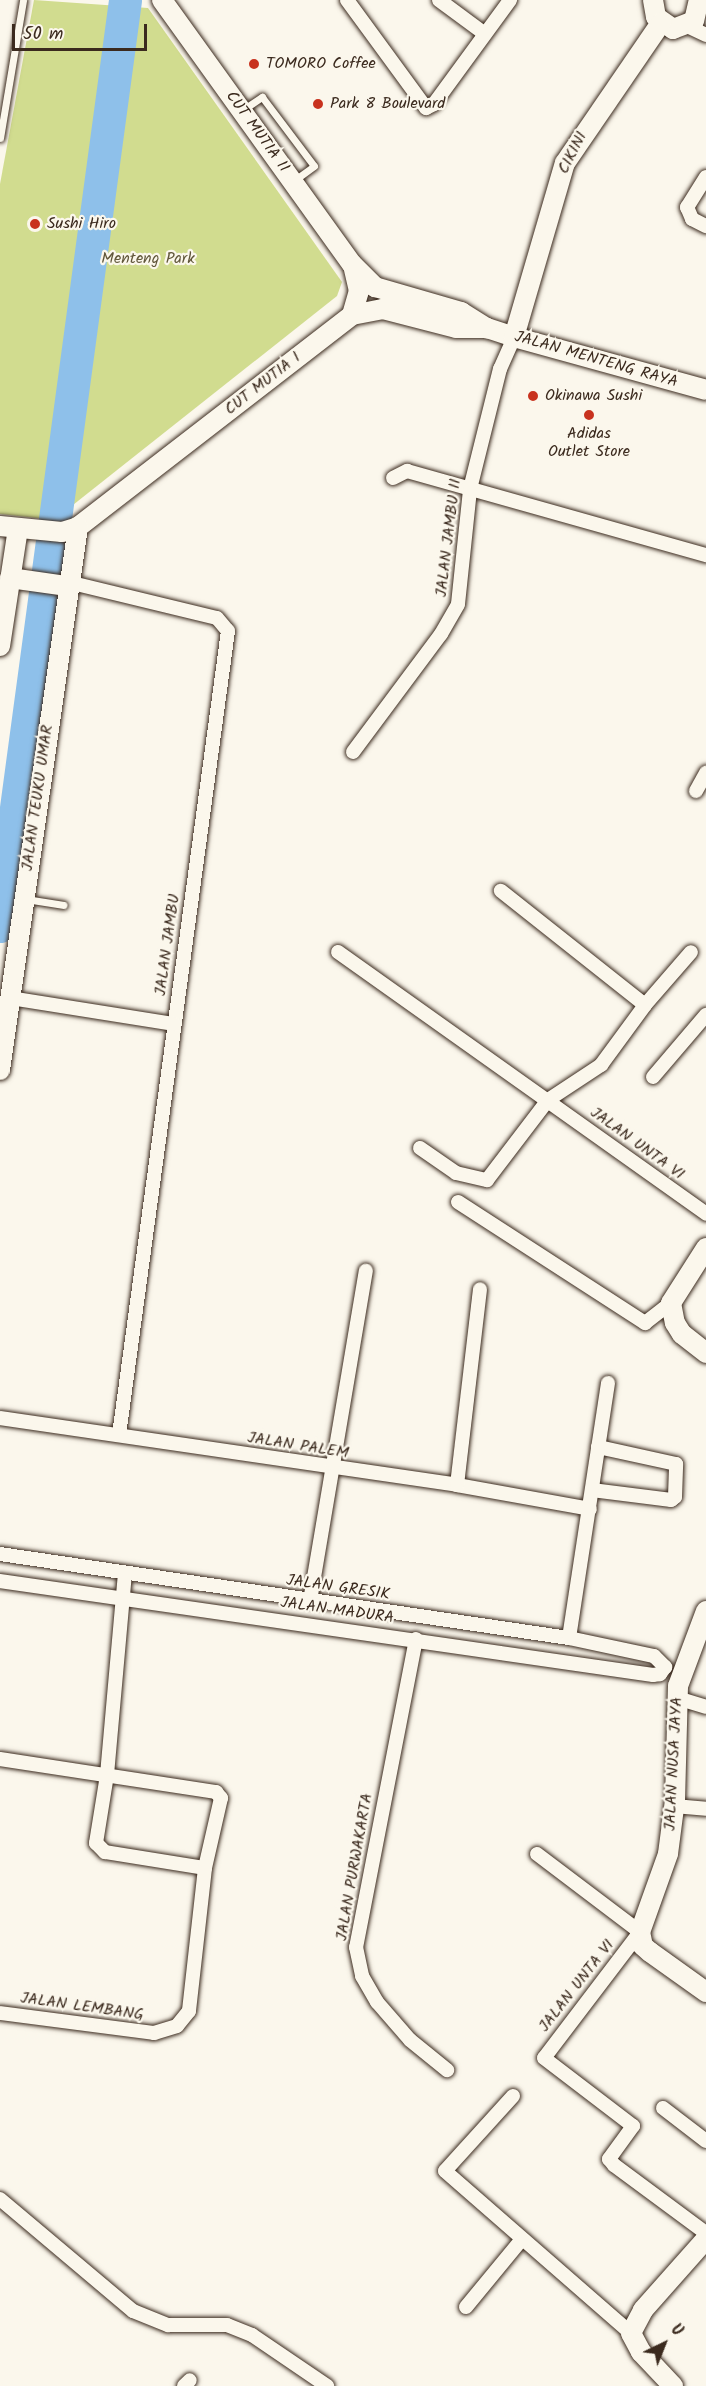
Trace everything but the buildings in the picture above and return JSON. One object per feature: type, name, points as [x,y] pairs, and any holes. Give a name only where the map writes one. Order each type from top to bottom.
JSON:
[{"type":"main road","name":"CUT MUTIA II","points":[[163,0],[352,264],[375,286],[461,312],[487,328]]},
{"type":"main road","points":[[653,0],[653,10],[661,23],[673,29],[698,16]]},
{"type":"main road","name":"CIKINI","points":[[514,337],[565,163],[661,23]]},
{"type":"main road","name":"CUT MUTIA II","points":[[352,264],[359,291],[352,315]]},
{"type":"main road","name":"CUT MUTIA I","points":[[70,529],[352,315],[383,309],[456,328],[487,328]]},
{"type":"main road","name":"JALAN MENTENG RAYA","points":[[487,328],[706,390]]},
{"type":"main road","points":[[0,646],[18,579],[17,528],[70,529]]},
{"type":"main road","name":"JALAN TEUKU UMAR","points":[[0,1070],[70,529]]},
{"type":"main road","points":[[18,579],[62,584]]},
{"type":"main road","points":[[706,1248],[672,1303],[675,1323],[682,1334],[706,1353]]},
{"type":"main road","name":"JALAN NUSA JAYA","points":[[640,1932],[668,1854],[674,1806],[676,1698],[706,1611]]},
{"type":"main road","points":[[640,1932],[643,1946],[706,1992]]},
{"type":"main road","points":[[673,2386],[641,2352],[631,2332],[643,2310],[706,2239]]},
{"type":"street","points":[[347,0],[426,108],[434,104],[510,0]]},
{"type":"street","points":[[439,0],[485,34]]},
{"type":"street","points":[[698,16],[706,35]]},
{"type":"street","points":[[706,177],[687,207],[692,219],[706,226]]},
{"type":"street","name":"JALAN JAMBU II","points":[[353,752],[441,634],[458,604],[470,489],[500,369],[514,337]]},
{"type":"street","points":[[393,478],[406,471],[706,555]]},
{"type":"street","name":"JALAN JAMBU","points":[[62,584],[217,618],[227,626],[118,1435]]},
{"type":"street","points":[[696,791],[706,773]]},
{"type":"street","points":[[501,891],[645,1005]]},
{"type":"street","name":"JALAN UNTA VI","points":[[338,952],[706,1214]]},
{"type":"street","points":[[420,1148],[456,1173],[487,1180],[548,1100],[601,1065],[645,1005],[691,952]]},
{"type":"street","points":[[10,998],[174,1024]]},
{"type":"street","points":[[653,1077],[704,1022]]},
{"type":"street","points":[[458,1202],[645,1323],[672,1303]]},
{"type":"street","points":[[310,1601],[366,1271]]},
{"type":"street","points":[[457,1485],[480,1289]]},
{"type":"street","points":[[568,1638],[608,1383]]},
{"type":"street","name":"JALAN PALEM","points":[[0,1418],[457,1485],[590,1509]]},
{"type":"street","points":[[592,1490],[671,1500],[675,1497],[679,1472],[676,1464],[598,1447]]},
{"type":"street","name":"JALAN GRESIK","points":[[0,1554],[568,1638],[654,1656],[665,1667]]},
{"type":"street","points":[[125,1573],[107,1775],[96,1833],[99,1849],[205,1868]]},
{"type":"street","name":"JALAN MADURA","points":[[0,1581],[416,1639],[653,1675],[660,1674],[665,1667]]},
{"type":"street","name":"JALAN PURWAKARTA","points":[[416,1639],[356,1947],[362,1976],[377,2002],[410,2040],[447,2070]]},
{"type":"street","points":[[676,1698],[706,1707]]},
{"type":"street","name":"JALAN LEMBANG","points":[[0,1759],[218,1794],[221,1798],[205,1868],[189,2011],[177,2026],[154,2033],[0,2013]]},
{"type":"street","points":[[674,1806],[706,1809]]},
{"type":"street","points":[[537,1854],[640,1932]]},
{"type":"street","name":"JALAN UNTA VI","points":[[640,1932],[544,2058],[633,2126],[609,2159],[706,2233]]},
{"type":"street","points":[[513,2096],[445,2171],[631,2332]]},
{"type":"street","points":[[663,2108],[706,2141]]},
{"type":"street","points":[[0,2199],[133,2311],[168,2325],[227,2325],[252,2335],[327,2386]]},
{"type":"street","points":[[466,2307],[522,2239]]},
{"type":"lane","points":[[0,138],[23,0]]},
{"type":"lane","points":[[23,899],[64,905]]},
{"type":"green space","name":"Menteng Park","points":[[34,0],[148,8],[342,282],[337,296],[54,520],[0,514],[0,184]]},
{"type":"waterway","points":[[0,926],[125,0]]},
{"type":"place","name":"TOMORO Coffee","points":[[254,64]]},
{"type":"place","name":"Park 8 Boulevard","points":[[318,104]]},
{"type":"place","name":"Sushi Hiro","points":[[35,224]]},
{"type":"place","name":"Okinawa Sushi","points":[[533,396]]},
{"type":"place","name":"Adidas Outlet Store","points":[[589,415]]}]
